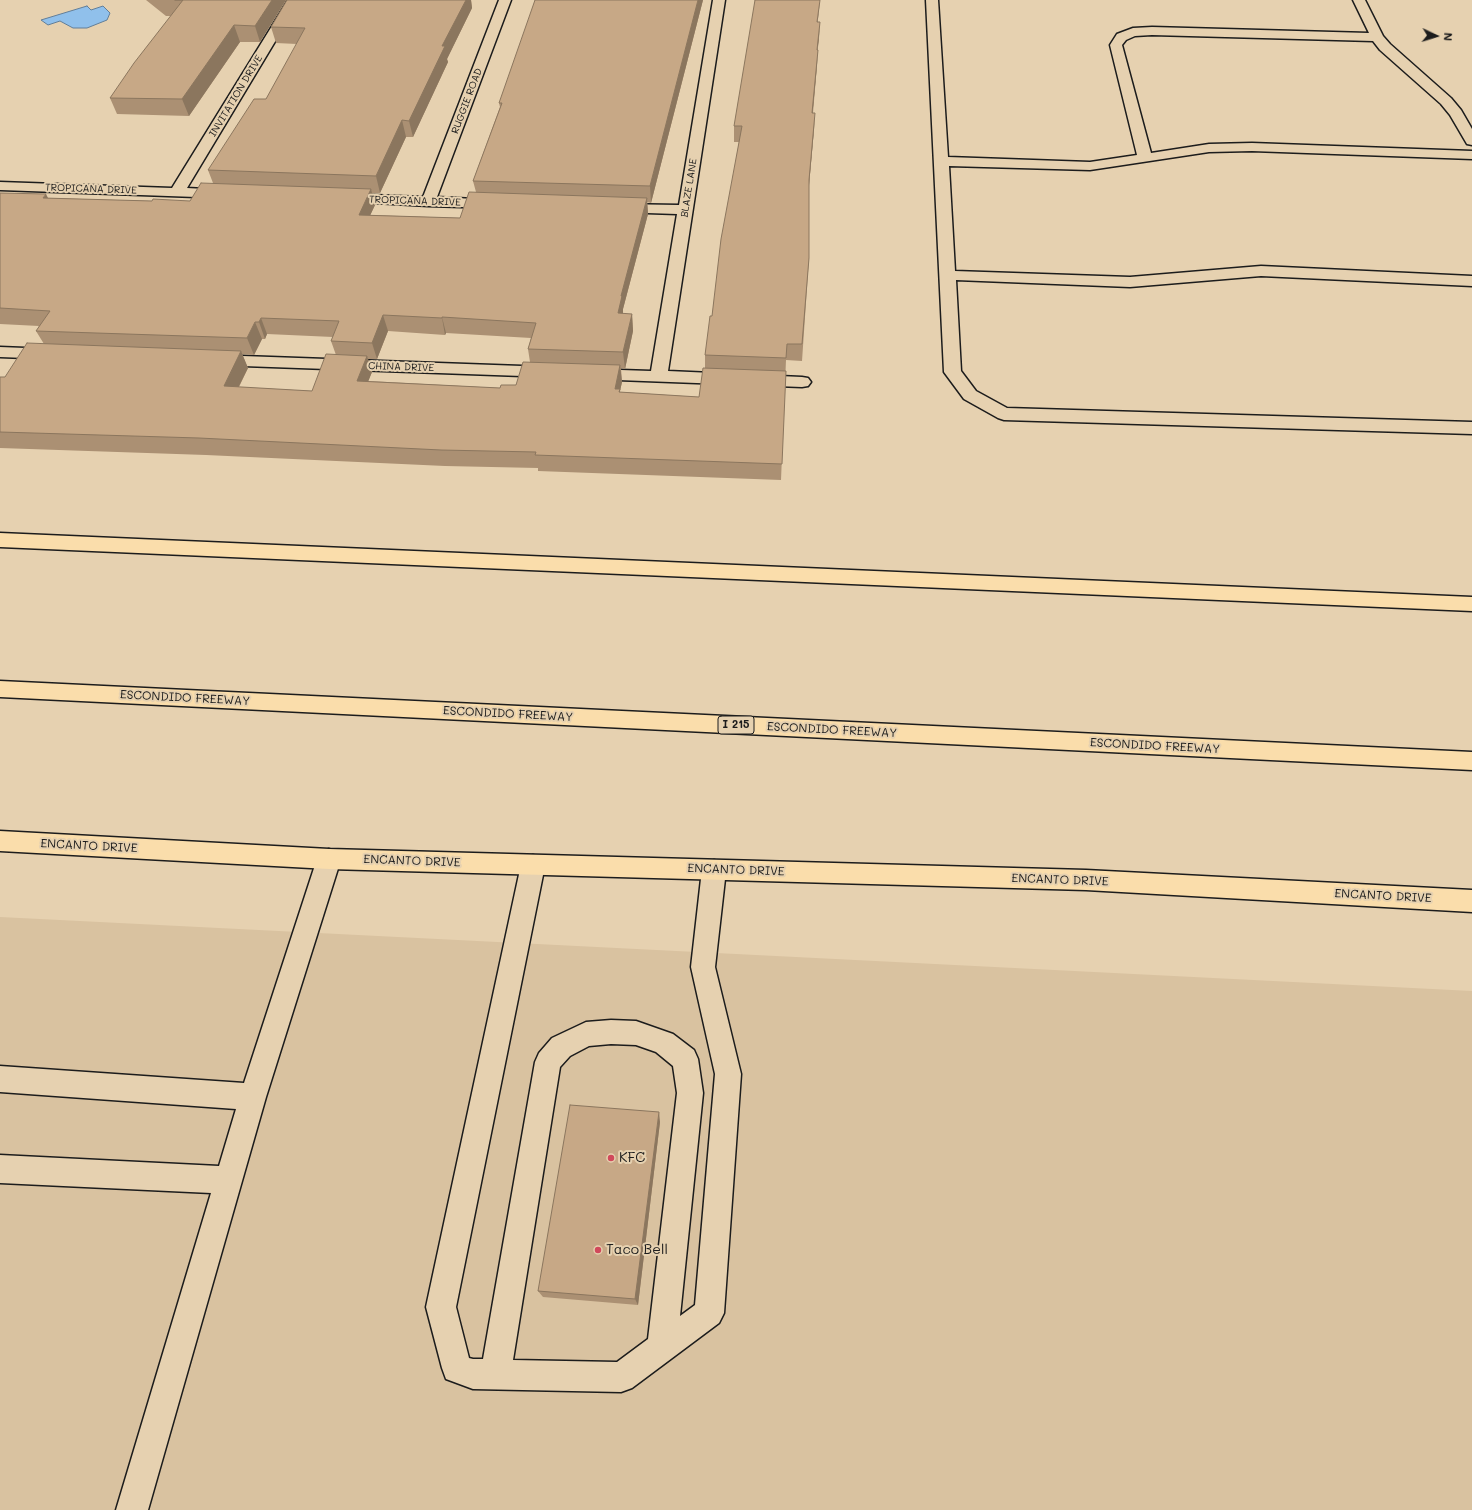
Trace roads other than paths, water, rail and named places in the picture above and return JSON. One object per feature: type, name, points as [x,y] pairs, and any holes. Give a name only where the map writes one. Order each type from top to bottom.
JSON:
[{"type":"main road","points":[[0,540],[1472,604]]},
{"type":"main road","name":"ESCONDIDO FREEWAY","points":[[0,689],[1472,762]]},
{"type":"main road","name":"ENCANTO DRIVE","points":[[0,841],[329,859],[1086,880],[1472,901]]},
{"type":"street","name":"INVITATION DRIVE","points":[[177,192],[294,0]]},
{"type":"street","name":"RUGGIE ROAD","points":[[428,202],[505,0]]},
{"type":"street","name":"BLAZE LANE","points":[[659,376],[719,0]]},
{"type":"street","points":[[932,0],[953,372],[970,396],[1004,414],[1472,428]]},
{"type":"street","points":[[1359,0],[1377,37],[1385,47],[1446,101],[1456,113],[1472,141]]},
{"type":"street","points":[[1145,158],[1116,45],[1121,37],[1133,32],[1152,31],[1377,37]]},
{"type":"street","points":[[941,161],[1090,166],[1209,148],[1252,147],[1472,155]]},
{"type":"street","name":"TROPICANA DRIVE","points":[[0,186],[240,194]]},
{"type":"street","name":"TROPICANA DRIVE","points":[[334,198],[506,204]]},
{"type":"street","points":[[600,207],[685,210]]},
{"type":"street","points":[[947,275],[1130,282],[1261,271],[1472,281]]},
{"type":"street","points":[[0,352],[64,354]]},
{"type":"street","name":"CHINA DRIVE","points":[[198,359],[802,382]]},
{"type":"street","points":[[132,1510],[253,1097],[329,859]]},
{"type":"street","points":[[533,865],[441,1307],[457,1368],[473,1374],[621,1377],[709,1313],[728,1074],[702,968],[714,870]]},
{"type":"street","points":[[495,1375],[548,1062],[561,1047],[586,1034],[611,1032],[636,1033],[664,1043],[685,1059],[690,1093],[662,1348]]},
{"type":"street","points":[[0,1079],[253,1097]]},
{"type":"street","points":[[0,1169],[228,1180]]},
{"type":"water","points":[[87,6],[91,10],[103,6],[110,13],[107,20],[87,28],[73,28],[60,21],[48,25],[41,20]]},
{"type":"place","name":"KFC","points":[[611,1158]]},
{"type":"place","name":"Taco Bell","points":[[598,1250]]}]
